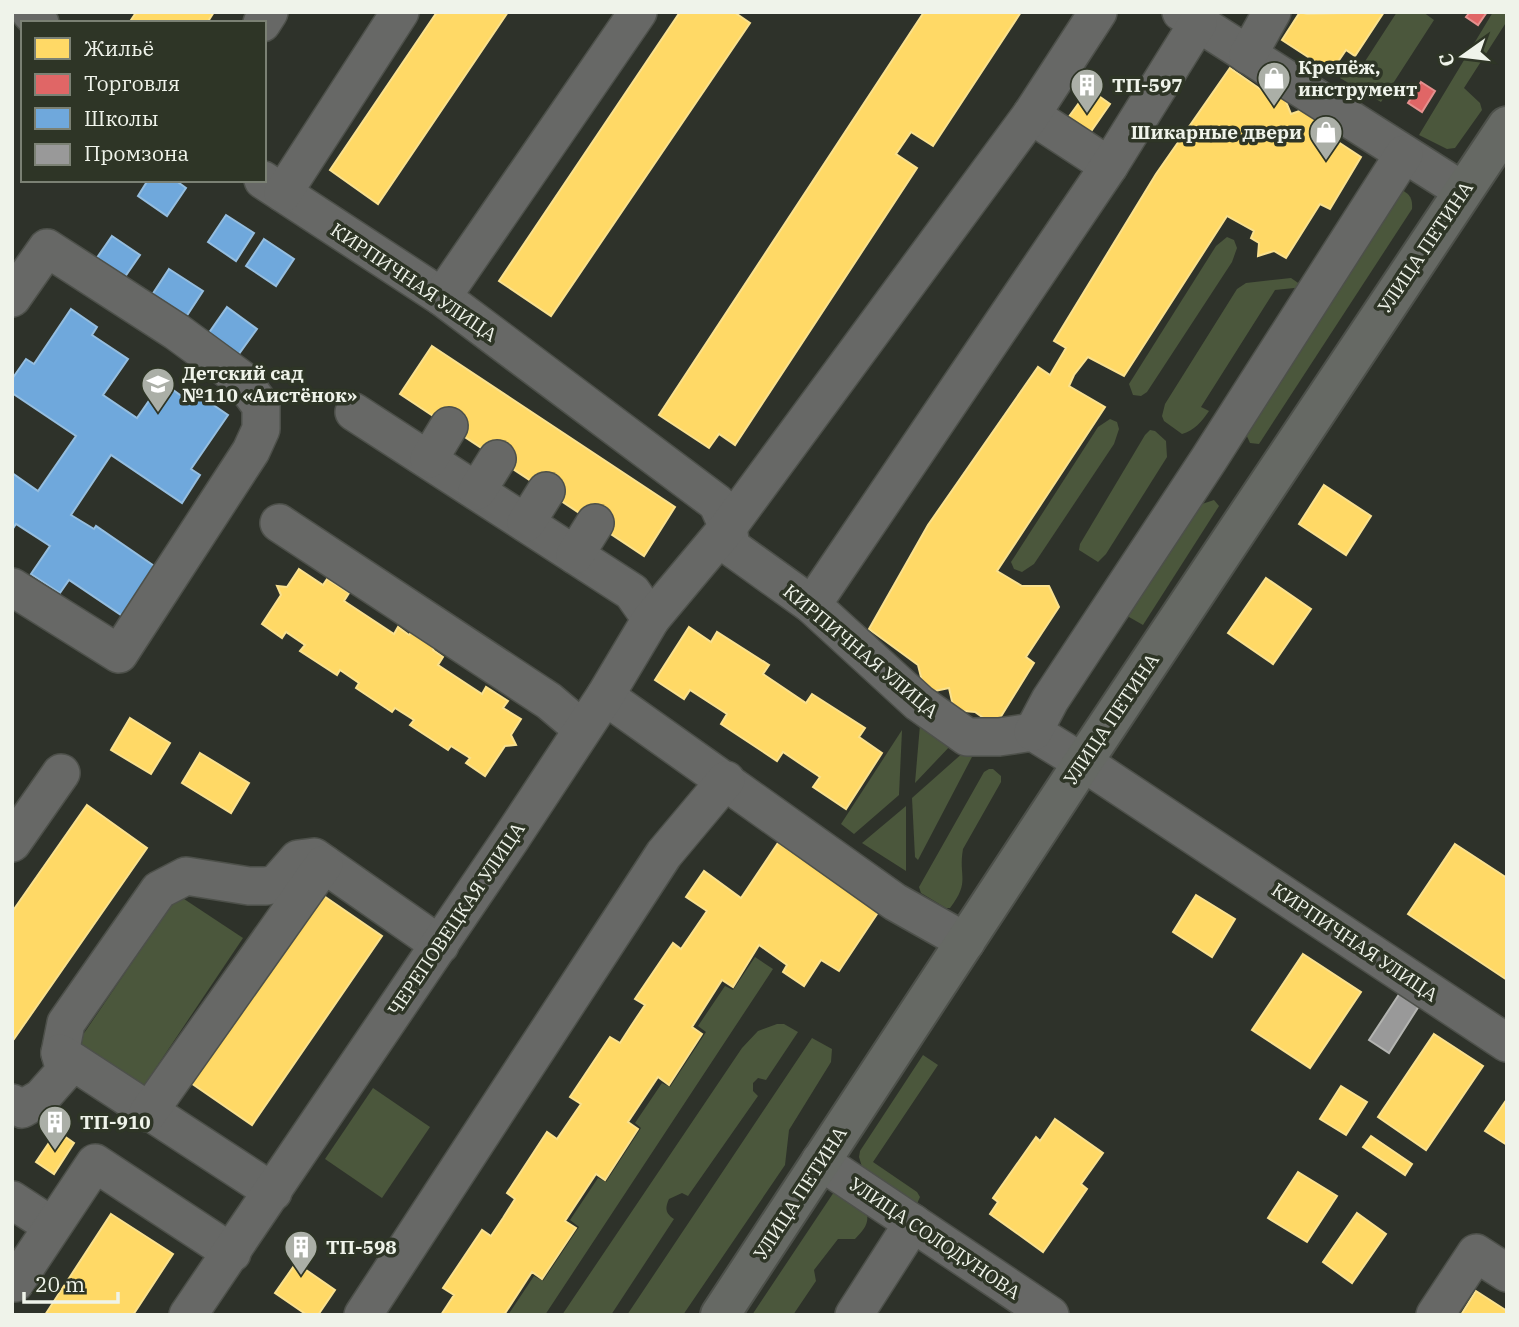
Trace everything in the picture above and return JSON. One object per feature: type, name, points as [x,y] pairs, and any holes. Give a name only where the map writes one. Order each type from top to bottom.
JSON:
[{"type":"main road","name":"УЛИЦА ПЕТИНА","points":[[720,1315],[1083,761],[1507,126]]},
{"type":"street","points":[[273,187],[400,12]]},
{"type":"street","points":[[442,298],[638,12]]},
{"type":"street","name":"ЧЕРЕПОВЕЦКАЯ УЛИЦА","points":[[189,1315],[440,945],[605,696],[651,619],[728,527],[1031,115],[1098,12]]},
{"type":"street","points":[[1248,55],[1272,12]]},
{"type":"street","points":[[812,605],[1108,166],[1190,18],[1462,191]]},
{"type":"street","points":[[1031,115],[1108,166]]},
{"type":"street","points":[[1033,732],[1065,676],[1209,459],[1404,154]]},
{"type":"street","name":"КИРПИЧНАЯ УЛИЦА","points":[[273,187],[442,298],[717,503],[728,527],[731,547],[812,605],[919,703],[967,737],[999,737],[1033,732],[1083,761],[1507,1043]]},
{"type":"street","points":[[12,298],[47,248],[177,332],[241,379],[261,406],[261,429],[251,451],[119,654],[12,587]]},
{"type":"street","points":[[354,412],[632,592],[651,619]]},
{"type":"street","points":[[429,459],[449,426]]},
{"type":"street","points":[[477,491],[498,459]]},
{"type":"street","points":[[526,523],[546,491]]},
{"type":"street","points":[[279,523],[549,701],[582,729]]},
{"type":"street","points":[[575,555],[595,523]]},
{"type":"street","points":[[605,696],[895,902],[966,942]]},
{"type":"street","points":[[12,843],[61,773]]},
{"type":"street","points":[[363,1315],[664,854],[726,780]]},
{"type":"street","points":[[12,1103],[22,1109],[41,1098],[65,1071],[60,1053],[66,1023],[159,890],[186,876],[249,886],[266,886],[276,884],[298,859],[314,858],[440,945]]},
{"type":"street","points":[[148,1112],[324,864]]},
{"type":"street","points":[[60,1053],[273,1192]]},
{"type":"street","name":"УЛИЦА СОЛОДУНОВА","points":[[820,1161],[1050,1315]]},
{"type":"street","points":[[13,1284],[95,1163],[232,1253]]},
{"type":"street","points":[[12,1200],[52,1226]]},
{"type":"street","points":[[854,1315],[913,1223]]},
{"type":"street","points":[[1435,1315],[1476,1253],[1502,1259]]},
{"type":"green space","points":[[1397,12],[1423,12],[1434,20],[1381,102],[1340,78],[1353,61],[1362,66]]},
{"type":"green space","points":[[1493,12],[1507,12],[1507,21],[1464,88],[1480,103],[1482,110],[1455,148],[1447,149],[1419,135]]},
{"type":"green space","points":[[1398,189],[1410,196],[1412,209],[1259,444],[1250,443],[1245,432]]},
{"type":"green space","points":[[1227,237],[1234,240],[1237,248],[1232,262],[1147,392],[1141,396],[1133,395],[1129,384],[1216,246]]},
{"type":"green space","points":[[1291,278],[1304,287],[1275,290],[1201,407],[1209,411],[1201,422],[1182,434],[1164,421],[1162,416],[1165,404],[1237,289],[1246,283]]},
{"type":"green space","points":[[1110,419],[1117,422],[1119,429],[1114,444],[1034,564],[1022,572],[1014,569],[1011,562],[1098,427]]},
{"type":"green space","points":[[1150,430],[1166,441],[1167,457],[1106,554],[1098,562],[1079,550],[1080,544]]},
{"type":"green space","points":[[1214,500],[1219,506],[1143,625],[1129,617],[1129,608],[1202,504]]},
{"type":"green space","points":[[920,725],[952,744],[915,783]]},
{"type":"green space","points":[[902,730],[899,795],[854,834],[841,824]]},
{"type":"green space","points":[[965,751],[973,755],[918,860],[915,857],[912,798]]},
{"type":"green space","points":[[989,769],[1001,776],[1001,782],[963,849],[962,885],[950,908],[946,908],[921,893],[919,887],[984,772]]},
{"type":"green space","points":[[906,806],[906,871],[862,843]]},
{"type":"green space","points":[[178,895],[243,938],[139,1093],[74,1048]]},
{"type":"green space","points":[[755,957],[773,969],[545,1315],[508,1315],[534,1276],[543,1281],[579,1227],[570,1220],[598,1178],[606,1182],[641,1128],[635,1123],[662,1083],[670,1087],[706,1032],[698,1026],[725,986],[733,990]]},
{"type":"green space","points":[[784,1024],[798,1032],[766,1080],[758,1078],[753,1083],[753,1091],[758,1096],[688,1196],[682,1193],[669,1199],[667,1210],[674,1219],[611,1315],[562,1315],[742,1048],[758,1031]]},
{"type":"green space","points":[[812,1038],[832,1049],[831,1062],[789,1130],[785,1165],[683,1315],[627,1315]]},
{"type":"green space","points":[[923,1055],[938,1065],[873,1162],[917,1192],[920,1197],[916,1206],[863,1170],[859,1157],[860,1151]]},
{"type":"green space","points":[[373,1088],[430,1127],[382,1198],[325,1159]]},
{"type":"green space","points":[[834,1192],[867,1213],[865,1227],[855,1239],[838,1239],[814,1270],[816,1281],[793,1315],[752,1315]]},
{"type":"building: Жильё","points":[[132,12],[214,12],[208,21],[130,21],[135,14]]},
{"type":"building: Жильё","points":[[437,12],[508,12],[378,204],[330,170]]},
{"type":"building: Жильё","points":[[680,12],[734,12],[750,23],[551,316],[499,281]]},
{"type":"building: Жильё","points":[[924,12],[1021,12],[933,146],[911,132],[896,154],[917,168],[735,445],[719,434],[709,448],[659,415]]},
{"type":"building: Жильё","points":[[1300,12],[1384,12],[1355,56],[1346,50],[1331,72],[1282,40]]},
{"type":"building: Жильё","points":[[1230,68],[1263,91],[1282,92],[1291,114],[1316,105],[1323,132],[1361,157],[1330,209],[1320,204],[1286,258],[1274,251],[1258,256],[1259,243],[1251,238],[1254,231],[1227,216],[1124,376],[1088,357],[1074,375],[1069,386],[1105,407],[997,571],[1022,586],[1049,586],[1059,607],[1026,657],[1034,663],[995,726],[975,712],[954,710],[949,688],[925,693],[918,665],[869,629],[928,525],[1038,367],[1050,375],[1066,348],[1054,341],[1156,174]]},
{"type":"building: Жильё","name":"ТП-597","points":[[1089,89],[1110,104],[1085,140],[1063,125]]},
{"type":"building: Жильё","points":[[432,346],[675,507],[644,556],[400,394]]},
{"type":"building: Жильё","points":[[1324,485],[1371,516],[1346,555],[1299,524]]},
{"type":"building: Жильё","points":[[299,569],[323,585],[327,579],[349,593],[344,601],[394,634],[398,627],[409,635],[413,630],[436,645],[433,650],[443,657],[438,665],[482,694],[486,687],[508,701],[503,708],[521,719],[511,735],[516,745],[505,746],[485,776],[466,763],[470,758],[451,746],[448,750],[410,725],[414,720],[395,708],[392,712],[356,688],[359,683],[340,670],[337,675],[300,651],[305,645],[286,632],[282,638],[262,624],[281,595],[277,586],[287,587]]},
{"type":"building: Жильё","points":[[1266,578],[1311,609],[1273,664],[1228,633]]},
{"type":"building: Жильё","points":[[689,627],[711,642],[717,632],[769,665],[763,674],[806,703],[812,694],[865,728],[859,737],[882,753],[846,809],[813,787],[820,777],[783,752],[777,761],[721,724],[727,714],[690,690],[684,699],[655,680]]},
{"type":"building: Жильё","points":[[130,718],[170,743],[151,774],[111,750]]},
{"type":"building: Жильё","points":[[200,753],[249,783],[231,813],[182,783]]},
{"type":"building: Жильё","points":[[87,805],[147,848],[14,1039],[12,912]]},
{"type":"building: Жильё","points":[[784,834],[883,905],[839,971],[821,960],[804,986],[783,972],[787,965],[759,945],[733,987],[722,980],[692,1027],[702,1034],[669,1085],[658,1077],[628,1122],[638,1129],[605,1180],[596,1174],[565,1221],[576,1228],[542,1279],[532,1272],[504,1315],[441,1315],[454,1295],[443,1288],[482,1230],[491,1236],[503,1218],[515,1199],[507,1193],[547,1132],[557,1139],[581,1104],[570,1097],[610,1037],[620,1043],[645,1005],[635,999],[673,943],[681,949],[707,911],[686,897],[704,871],[741,898]]},
{"type":"building: Жильё","points":[[1455,844],[1507,878],[1507,980],[1408,914]]},
{"type":"building: Жильё","points":[[321,894],[382,936],[252,1125],[191,1083]]},
{"type":"building: Жильё","points":[[1196,895],[1235,919],[1212,957],[1173,932]]},
{"type":"building: Жильё","points":[[1303,954],[1361,992],[1310,1068],[1252,1030]]},
{"type":"building: Жильё","points":[[1434,1034],[1483,1066],[1426,1150],[1378,1117]]},
{"type":"building: Жильё","points":[[1341,1086],[1367,1102],[1346,1135],[1320,1119]]},
{"type":"building: Жильё","points":[[1507,1099],[1507,1145],[1485,1131]]},
{"type":"building: Жильё","points":[[1055,1119],[1103,1153],[1081,1184],[1087,1189],[1043,1252],[990,1214],[998,1202],[993,1198],[1036,1137],[1040,1141]]},
{"type":"building: Жильё","name":"ТП-910","points":[[57,1131],[74,1143],[54,1174],[36,1162]]},
{"type":"building: Жильё","points":[[1371,1136],[1412,1164],[1405,1175],[1363,1147]]},
{"type":"building: Жильё","points":[[1298,1172],[1337,1196],[1307,1242],[1268,1218]]},
{"type":"building: Жильё","points":[[1357,1213],[1386,1234],[1352,1283],[1323,1262]]},
{"type":"building: Жильё","points":[[111,1214],[173,1254],[133,1315],[45,1315]]},
{"type":"building: Жильё","name":"ТП-598","points":[[296,1263],[335,1290],[318,1315],[307,1315],[275,1293]]},
{"type":"building: Жильё","points":[[1476,1291],[1507,1311],[1507,1315],[1461,1315]]},
{"type":"building: Торговля","points":[[1470,12],[1487,12],[1478,25],[1466,17]]},
{"type":"building: Торговля","points":[[1421,82],[1435,91],[1422,112],[1408,103]]},
{"type":"building: Школы","points":[[147,182],[178,182],[186,188],[167,216],[138,196]]},
{"type":"building: Школы","points":[[226,215],[254,233],[236,261],[208,242]]},
{"type":"building: Школы","points":[[112,236],[140,255],[122,281],[94,262]]},
{"type":"building: Школы","points":[[264,239],[294,259],[276,286],[246,266]]},
{"type":"building: Школы","points":[[169,269],[203,291],[184,320],[150,298]]},
{"type":"building: Школы","points":[[227,307],[257,329],[236,358],[206,337]]},
{"type":"building: Школы","points":[[71,309],[97,327],[92,335],[128,359],[103,395],[137,418],[162,382],[194,405],[200,396],[228,415],[191,469],[200,475],[182,503],[111,455],[71,515],[94,529],[96,526],[160,570],[127,619],[69,580],[60,593],[31,574],[50,546],[16,524],[12,530],[12,473],[38,491],[76,436],[12,393],[12,379],[26,359],[34,364]]},
{"type":"building: Промзона","points":[[1400,993],[1419,1006],[1389,1053],[1369,1040]]},
{"type":"place","name":"Крепёж, инструмент","points":[[1274,108]]},
{"type":"place","name":"ТП-597","points":[[1087,115]]},
{"type":"place","name":"Шикарные двери","points":[[1326,162]]},
{"type":"place","name":"Детский сад №110 «Аистёнок»","points":[[158,414]]},
{"type":"place","name":"ТП-910","points":[[55,1152]]},
{"type":"place","name":"ТП-598","points":[[301,1277]]}]
